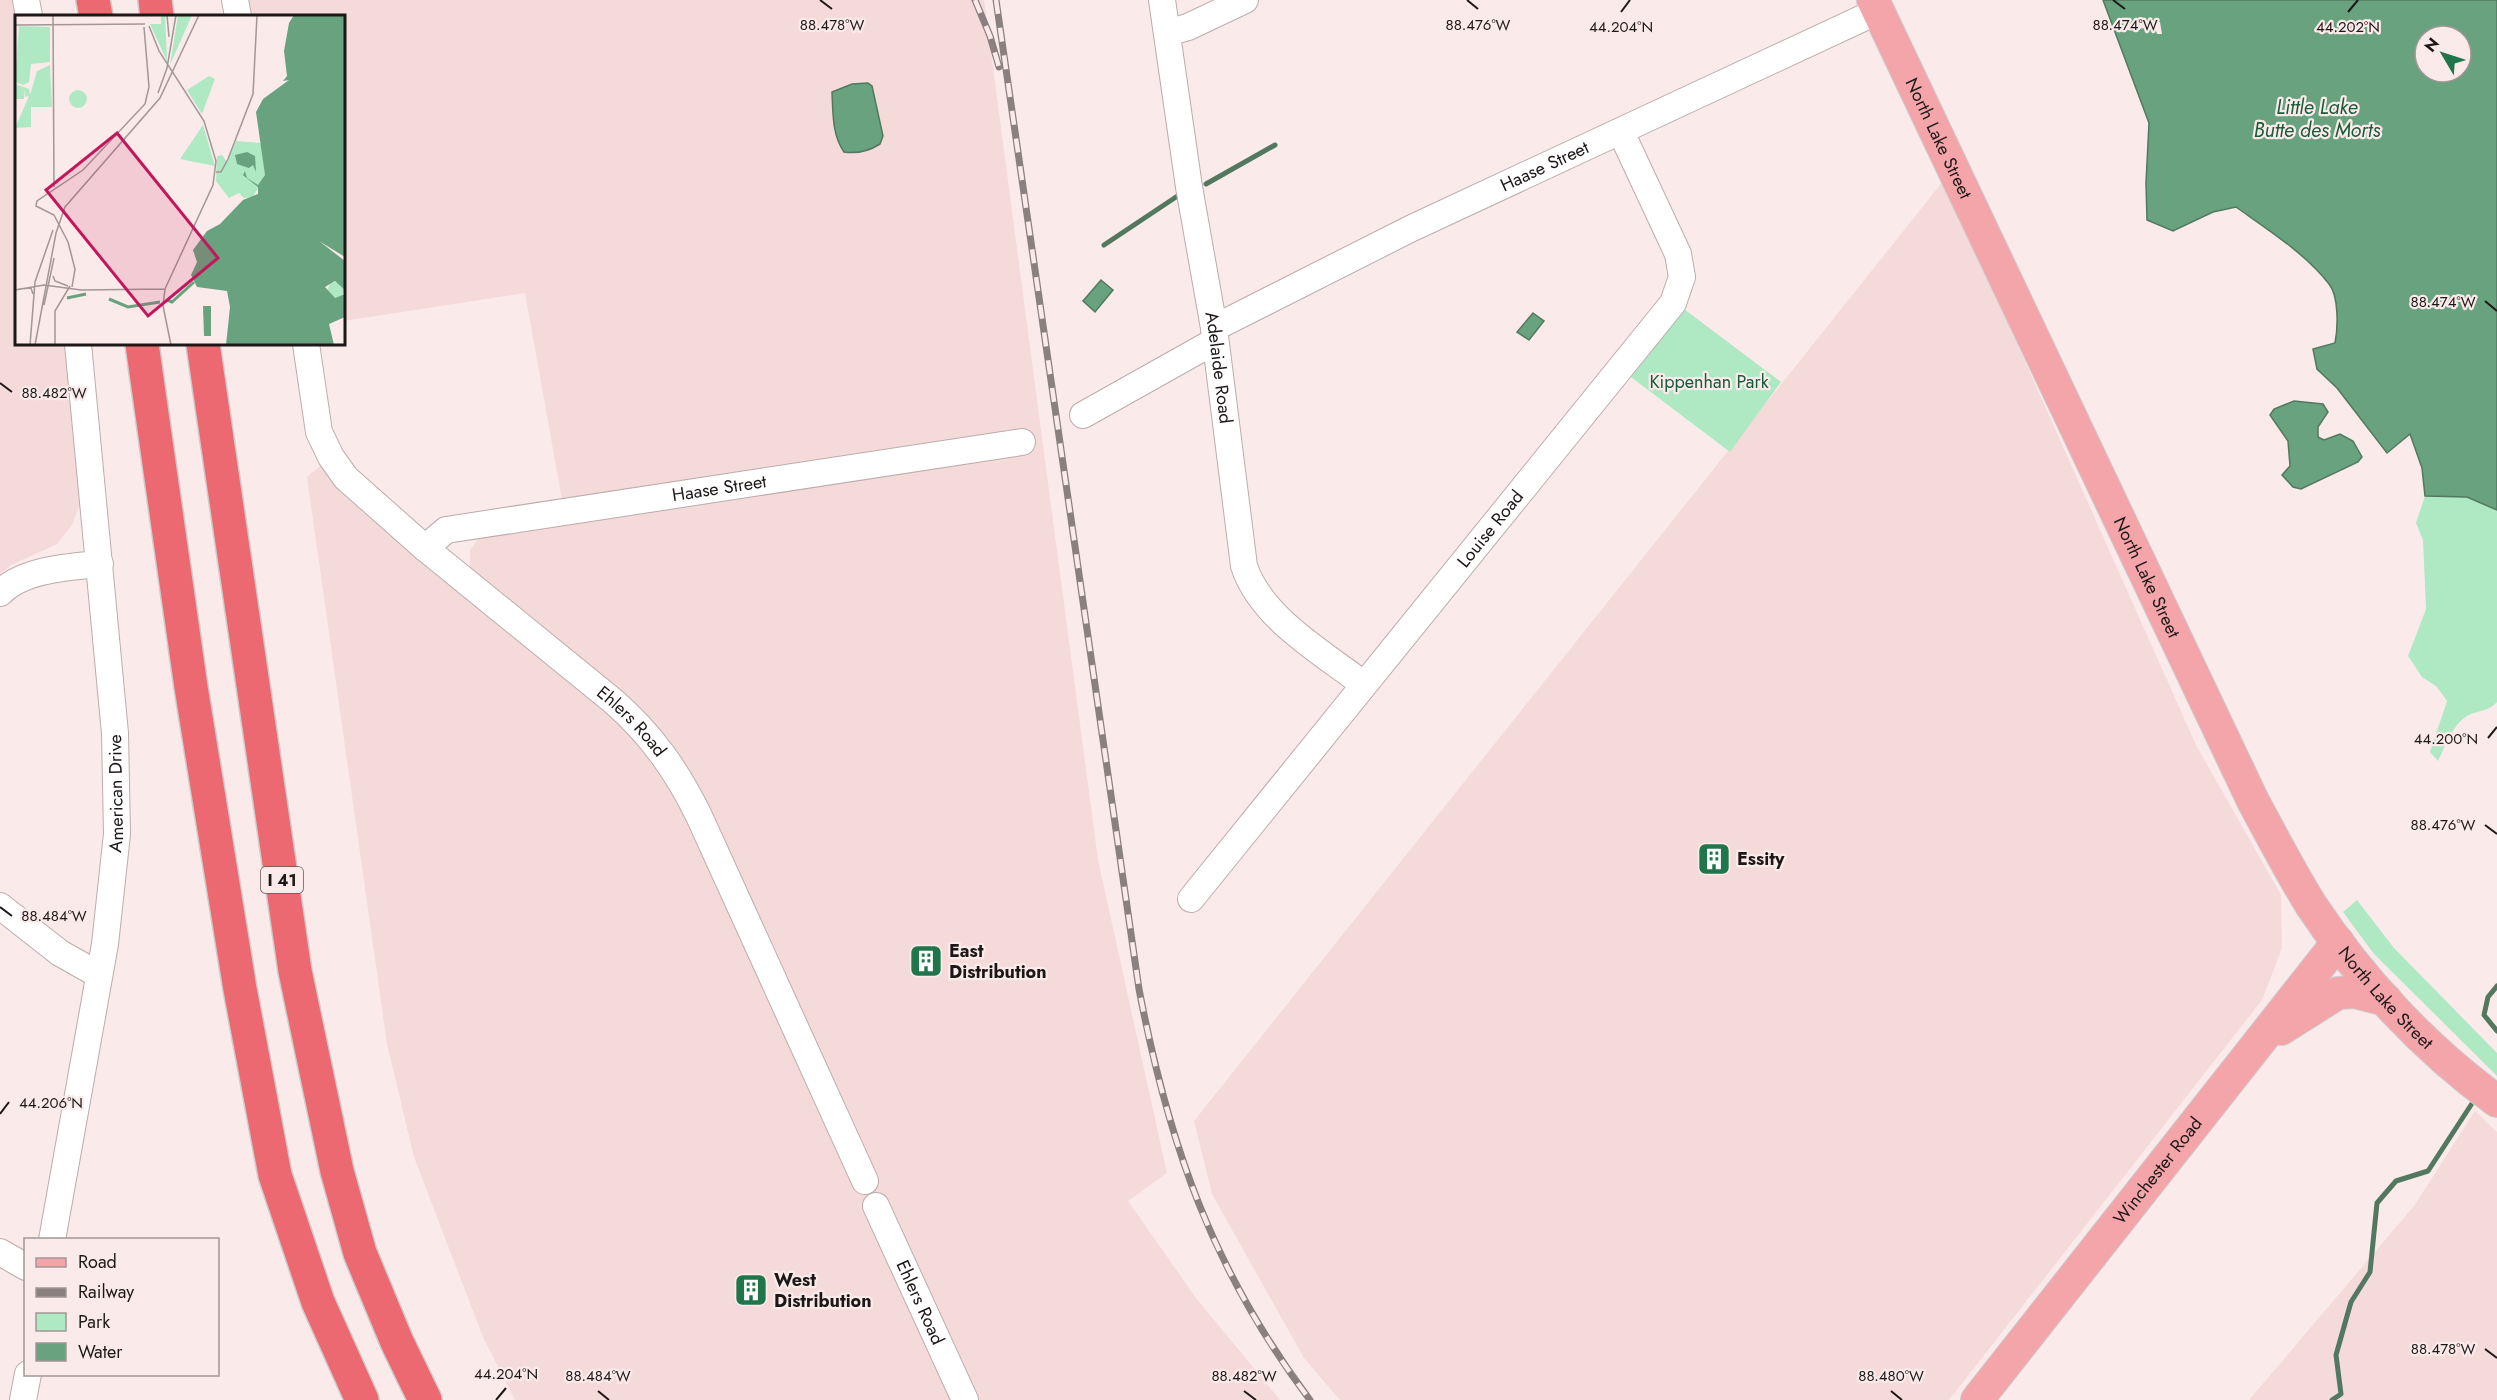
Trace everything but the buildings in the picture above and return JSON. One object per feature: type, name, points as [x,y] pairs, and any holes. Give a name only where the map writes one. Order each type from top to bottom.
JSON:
[{"type":"highway","points":[[93,0],[96,15]]},
{"type":"highway","points":[[155,0],[157,15]]},
{"type":"highway","points":[[142,345],[193,699],[240,989],[275,1175],[318,1302],[362,1400]]},
{"type":"highway","name":"I 41","points":[[203,345],[295,971],[337,1171],[360,1253],[424,1400]]},
{"type":"main road","name":"North Lake Street","points":[[1876,6],[2253,801],[2312,905],[2338,942],[2386,1000],[2432,1046],[2497,1101]]},
{"type":"main road","name":"Winchester Road","points":[[1977,1400],[2338,942]]},
{"type":"main road","points":[[2258,1044],[2338,993],[2355,992],[2386,1000]]},
{"type":"street","points":[[26,0],[29,15]]},
{"type":"street","points":[[235,0],[238,15]]},
{"type":"street","name":"Adelaide Road","points":[[1162,0],[1214,334],[1244,566],[1250,584],[1273,613],[1363,684]]},
{"type":"street","points":[[1167,33],[1188,27],[1245,0]]},
{"type":"street","name":"Haase Street","points":[[1083,415],[1214,334],[1410,228],[1621,132],[1876,6]]},
{"type":"street","name":"Louise Road","points":[[1191,899],[1673,303],[1682,277],[1678,254],[1621,132]]},
{"type":"street","name":"American Drive","points":[[52,1238],[114,884],[118,803],[116,733],[78,345]]},
{"type":"street","name":"Ehlers Road","points":[[306,345],[313,407],[319,432],[330,457],[360,492],[425,548],[613,700],[642,727],[668,760],[699,816],[865,1181]]},
{"type":"street","name":"Haase Street","points":[[425,548],[446,530],[1022,442]]},
{"type":"street","points":[[0,593],[16,582],[40,573],[100,564]]},
{"type":"street","points":[[0,906],[60,953],[99,975]]},
{"type":"street","name":"Ehlers Road","points":[[876,1206],[965,1400]]},
{"type":"street","points":[[0,1252],[24,1266]]},
{"type":"street","points":[[23,1400],[28,1376]]},
{"type":"shaded area","points":[[0,0],[14,0],[17,15],[15,15],[15,345],[66,345],[80,504],[72,525],[57,544],[11,565],[0,574]]},
{"type":"shaded area","points":[[227,0],[984,0],[1098,860],[1167,1173],[1128,1201],[1196,1298],[1280,1400],[515,1400],[483,1337],[414,1157],[387,1044],[307,477],[321,465],[345,493],[459,590],[470,566],[470,550],[479,538],[566,522],[525,293],[345,321],[345,15],[230,15]]},
{"type":"shaded area","points":[[1944,180],[2196,745],[2281,895],[2282,948],[2262,1000],[1949,1400],[1340,1400],[1304,1358],[1212,1194],[1194,1121]]},
{"type":"shaded area","points":[[2475,1111],[2497,1132],[2497,1400],[2249,1400],[2414,1206]]},
{"type":"green space","name":"Kippenhan Park","points":[[1680,306],[1781,382],[1730,452],[1627,374]]},
{"type":"green space","points":[[2425,496],[2467,497],[2497,510],[2497,702],[2490,708],[2467,716],[2458,724],[2438,761],[2430,752],[2447,701],[2436,686],[2422,677],[2408,656],[2426,609],[2423,540],[2416,523]]},
{"type":"green space","points":[[2357,900],[2394,948],[2497,1053],[2497,1076],[2374,954],[2343,912]]},
{"type":"water","name":"Little Lake Butte des Morts","points":[[2103,0],[2497,0],[2497,510],[2467,497],[2425,496],[2422,468],[2410,434],[2387,453],[2337,388],[2317,369],[2313,349],[2335,343],[2336,304],[2329,284],[2309,262],[2236,207],[2213,212],[2173,231],[2147,220],[2149,123]]},
{"type":"water","points":[[868,83],[872,86],[883,136],[880,144],[872,148],[858,152],[844,152],[835,131],[832,92],[852,84]]},
{"type":"water","points":[[1101,280],[1113,290],[1095,312],[1083,301]]},
{"type":"water","points":[[1533,313],[1544,321],[1529,340],[1517,332]]},
{"type":"water","points":[[2294,401],[2323,404],[2328,412],[2318,427],[2318,437],[2324,440],[2340,434],[2353,441],[2362,457],[2358,462],[2301,489],[2293,487],[2282,475],[2290,466],[2288,441],[2270,415],[2274,409]]},
{"type":"pier","points":[[2160,22],[2162,34],[2157,34],[2155,27],[2117,31],[2116,28]]},
{"type":"waterway","points":[[1206,184],[1275,145]]},
{"type":"waterway","points":[[1104,245],[1179,195]]},
{"type":"waterway","points":[[2497,986],[2488,997],[2484,1015],[2497,1031]]},
{"type":"waterway","points":[[2332,1400],[2341,1394],[2336,1355],[2351,1302],[2370,1272],[2377,1203],[2396,1181],[2428,1171],[2471,1105]]},
{"type":"railway","points":[[975,0],[990,36],[999,67]]},
{"type":"railway","points":[[996,0],[1139,989],[1151,1046],[1181,1154],[1199,1205],[1221,1255],[1276,1352],[1310,1400]]},
{"type":"place","name":"Essity","points":[[1714,859]]},
{"type":"place","name":"East Distribution","points":[[926,961]]},
{"type":"place","name":"West Distribution","points":[[751,1290]]}]
